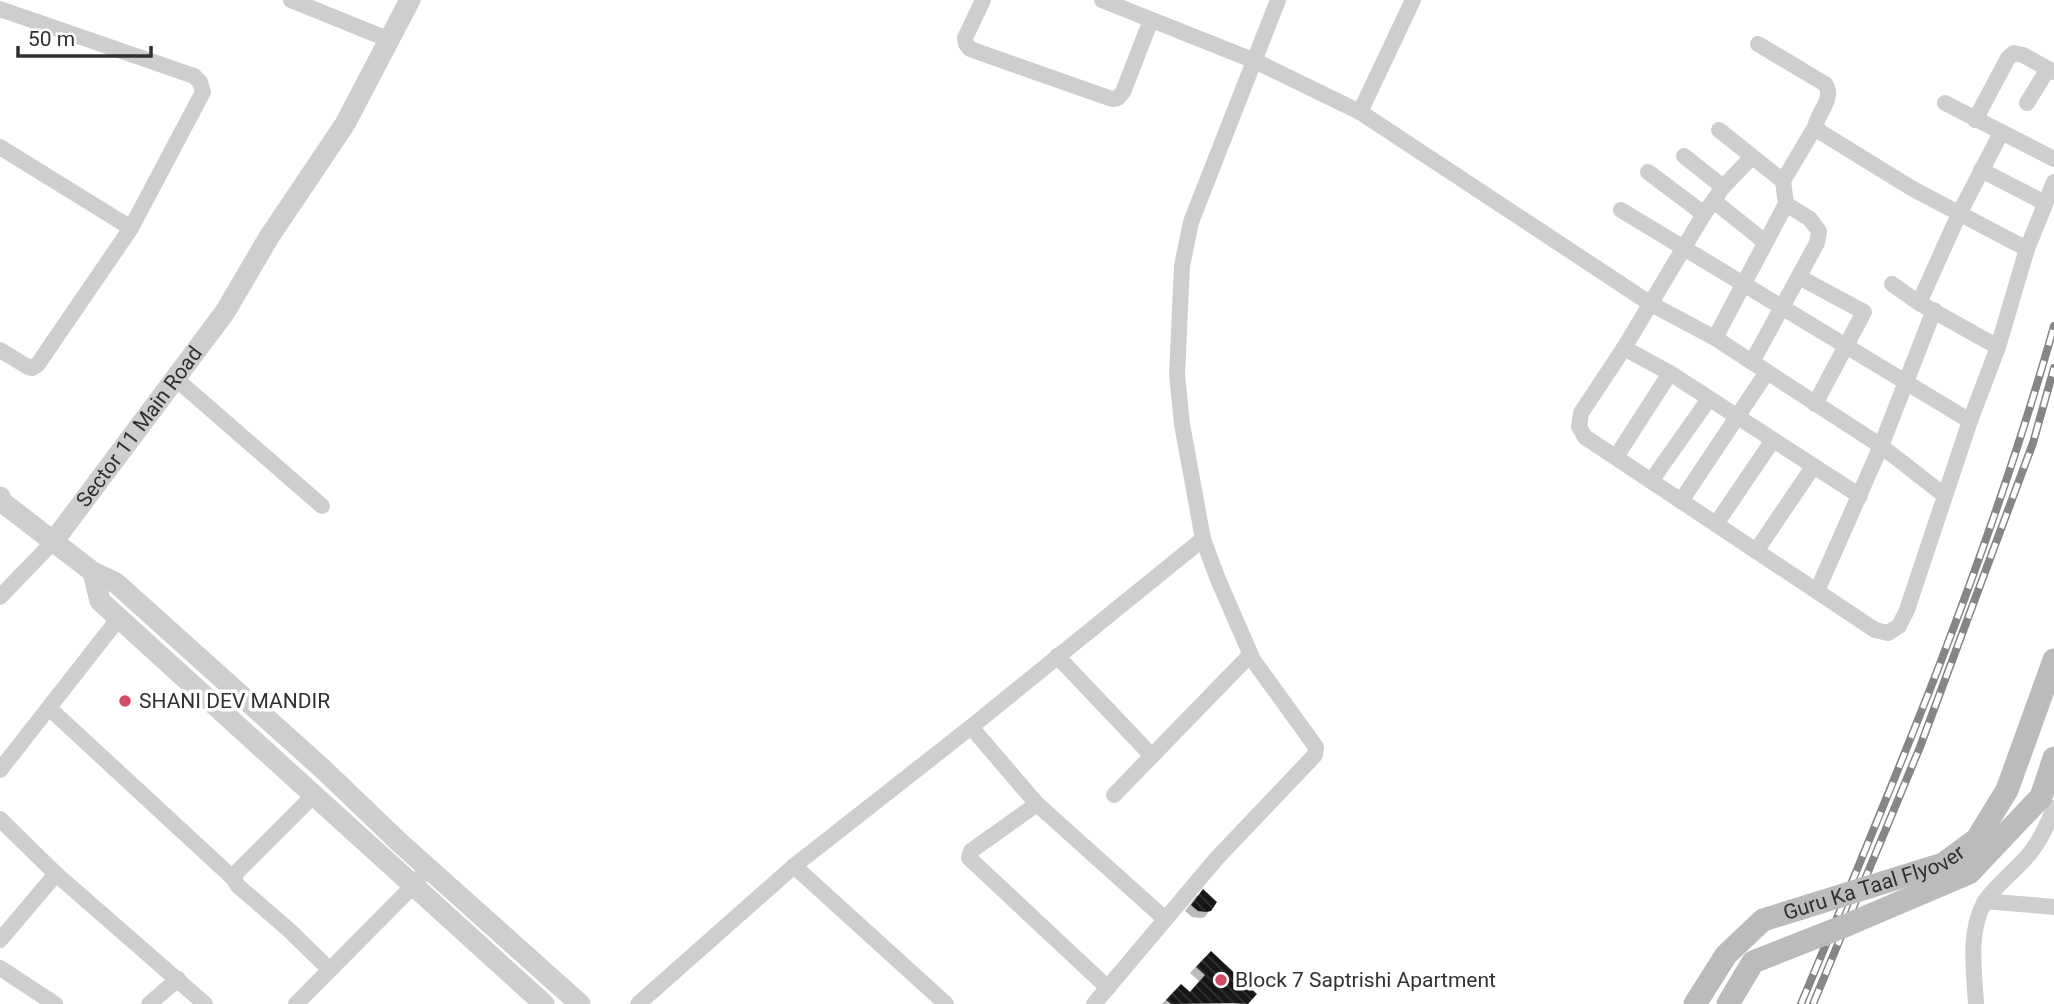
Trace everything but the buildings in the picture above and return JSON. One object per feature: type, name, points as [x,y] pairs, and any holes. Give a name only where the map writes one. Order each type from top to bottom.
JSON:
[{"type":"main road","name":"Guru Ka Taal Flyover","points":[[1695,1004],[1726,955],[1763,920],[1943,864],[1977,839],[2007,790],[2054,660]]},
{"type":"main road","name":"Guru Ka Taal Flyover","points":[[1728,1004],[1753,962],[1969,873],[2041,797],[2054,758]]},
{"type":"street","points":[[291,0],[390,40]]},
{"type":"street","name":"Sector 11 Main Road","points":[[53,542],[225,312],[269,237],[345,124],[410,0]]},
{"type":"street","points":[[983,0],[965,38],[970,49],[1112,99],[1118,98],[1123,92],[1152,20]]},
{"type":"street","points":[[1102,0],[1255,61],[1360,112],[1651,304],[1715,338],[1881,446],[1944,495]]},
{"type":"street","points":[[1094,1004],[1217,858],[1315,755],[1316,747],[1250,655],[1203,539],[1182,424],[1177,376],[1182,266],[1191,222],[1278,0]]},
{"type":"street","points":[[1360,112],[1413,0]]},
{"type":"street","points":[[0,9],[194,76],[200,82],[203,92],[131,228],[38,364],[32,368],[27,367],[0,350]]},
{"type":"street","points":[[1715,338],[1786,204],[1783,181],[1815,127],[1829,96],[1825,83],[1758,44]]},
{"type":"street","points":[[1975,120],[2008,58],[2014,53],[2023,55],[2051,71],[2027,103]]},
{"type":"street","points":[[1945,103],[2054,159]]},
{"type":"street","points":[[1815,127],[1913,189],[2027,249]]},
{"type":"street","points":[[1719,130],[1783,181]]},
{"type":"street","points":[[1919,303],[1959,214],[2001,133]]},
{"type":"street","points":[[0,147],[131,228]]},
{"type":"street","points":[[1684,156],[1723,187]]},
{"type":"street","points":[[1752,157],[1723,187],[1709,208],[1625,348],[1581,413],[1578,427],[1585,437],[1816,591],[1875,630],[1888,633],[1899,626],[1907,610],[1944,495],[1998,347],[2027,249],[2054,182]]},
{"type":"street","points":[[1981,170],[2045,203]]},
{"type":"street","points":[[1648,172],[1765,242]]},
{"type":"street","points":[[1752,362],[1817,243],[1819,231],[1810,219],[1786,204]]},
{"type":"street","points":[[1621,210],[1970,421]]},
{"type":"street","points":[[1799,277],[1864,312],[1815,404]]},
{"type":"street","points":[[1892,284],[1919,303],[1998,347]]},
{"type":"street","points":[[1816,591],[1881,446],[1934,310]]},
{"type":"street","points":[[1625,348],[1670,373],[1860,496]]},
{"type":"street","points":[[1681,501],[1767,372]]},
{"type":"street","points":[[1616,457],[1670,373]]},
{"type":"street","points":[[176,379],[322,506]]},
{"type":"street","points":[[1651,481],[1709,399]]},
{"type":"street","points":[[1716,524],[1773,440]]},
{"type":"street","points":[[1756,551],[1813,467]]},
{"type":"street","points":[[1,501],[93,572],[116,583],[580,1004]]},
{"type":"street","points":[[638,1004],[794,866],[1203,539]]},
{"type":"street","points":[[0,597],[53,542]]},
{"type":"street","points":[[93,572],[100,601],[544,1004]]},
{"type":"street","points":[[0,770],[120,618]]},
{"type":"street","points":[[1114,795],[1250,655]]},
{"type":"street","points":[[1057,656],[1152,756]]},
{"type":"street","points":[[49,708],[329,969]]},
{"type":"street","points":[[971,727],[1037,804],[1165,919]]},
{"type":"street","points":[[234,879],[237,872],[314,795]]},
{"type":"street","points":[[1037,804],[971,851],[969,858],[1108,988]]},
{"type":"street","points":[[1976,1004],[1973,945],[1976,922],[1984,901],[2028,856],[2054,808]]},
{"type":"street","points":[[0,819],[56,874],[205,1004]]},
{"type":"street","points":[[794,866],[946,1004]]},
{"type":"street","points":[[296,1004],[414,885],[427,868]]},
{"type":"street","points":[[0,940],[56,874]]},
{"type":"street","points":[[1984,901],[2054,907]]},
{"type":"street","points":[[0,968],[55,1004]]},
{"type":"street","points":[[149,1004],[178,979]]},
{"type":"railway","points":[[1801,1004],[1905,753],[1970,584],[2000,499],[2054,326]]},
{"type":"railway","points":[[1813,1004],[1920,747],[2033,443],[2054,368]]},
{"type":"place","name":"SHANI DEV MANDIR","points":[[125,701]]},
{"type":"place","name":"Block 7 Saptrishi Apartment","points":[[1221,980]]}]
